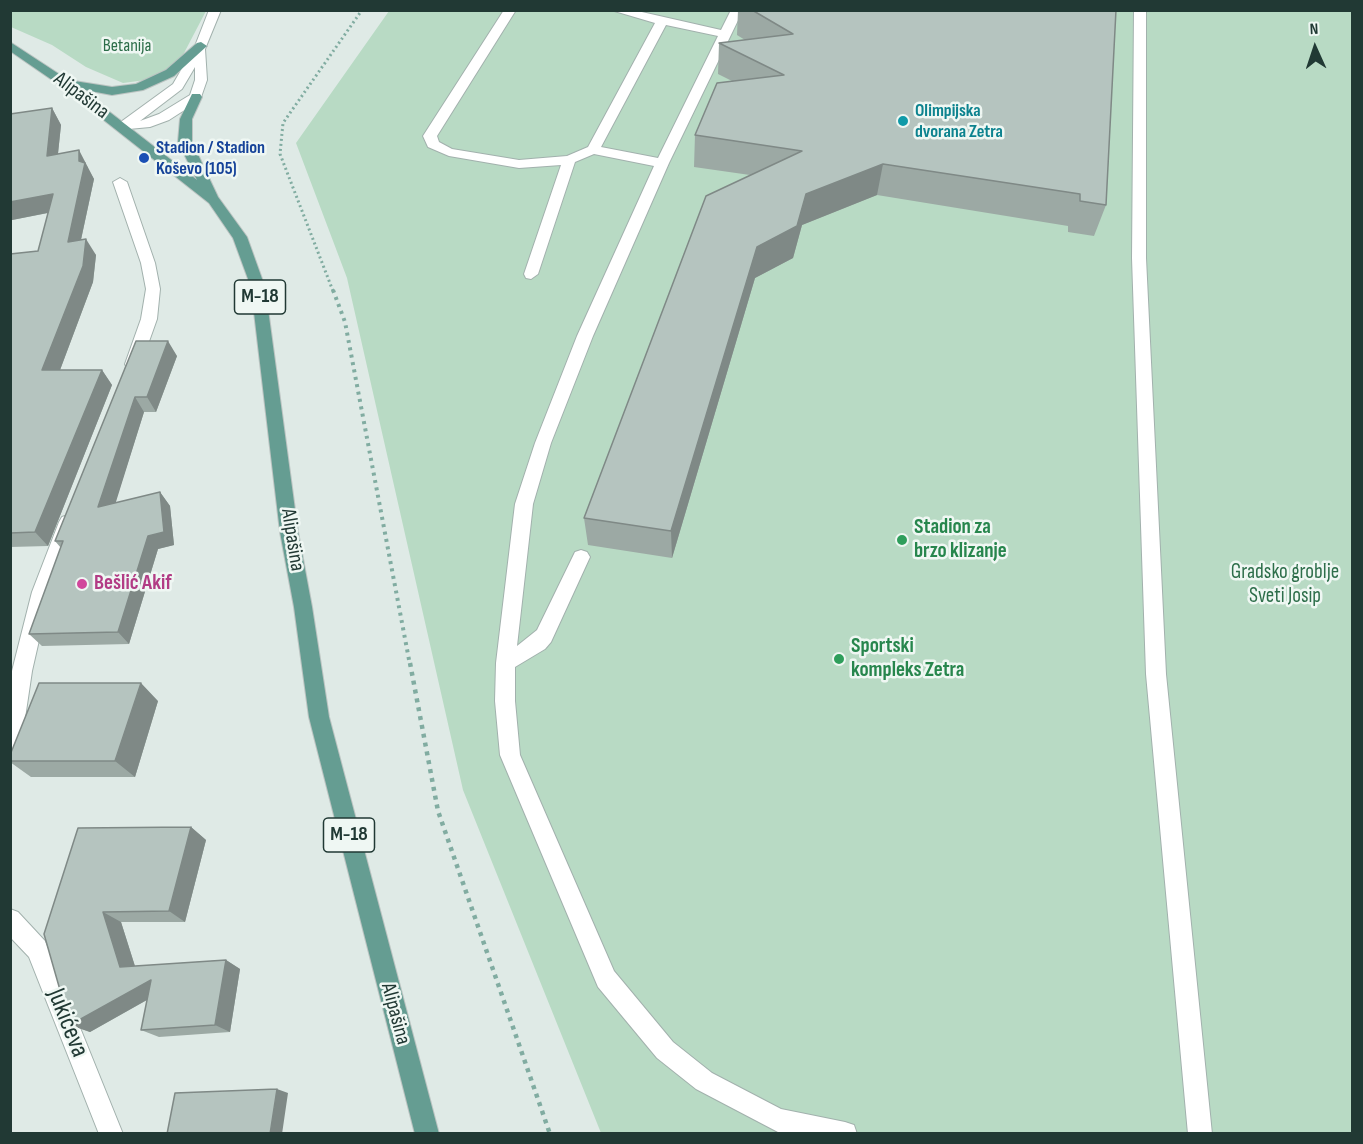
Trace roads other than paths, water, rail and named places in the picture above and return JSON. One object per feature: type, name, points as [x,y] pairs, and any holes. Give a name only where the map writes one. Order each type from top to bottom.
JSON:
[{"type":"main road","name":"Alipašina","points":[[10,45],[123,127],[214,200],[240,237],[258,287],[289,532],[303,607],[319,717],[427,1134]]},
{"type":"main road","points":[[62,81],[112,91],[139,87],[170,73],[201,46]]},
{"type":"main road","points":[[195,97],[186,119],[185,142],[214,200]]},
{"type":"street","points":[[123,127],[178,86],[201,46],[215,10]]},
{"type":"street","points":[[510,10],[430,136],[434,144],[439,149],[519,164],[569,160],[593,150],[662,163]]},
{"type":"street","points":[[616,10],[725,34]]},
{"type":"street","points":[[737,10],[662,163],[585,336],[543,443],[524,504],[506,663],[505,701],[510,755],[606,979],[665,1050],[704,1081],[778,1120],[845,1134]]},
{"type":"street","points":[[1140,10],[1139,258],[1156,674],[1200,1134]]},
{"type":"street","points":[[593,150],[662,21]]},
{"type":"street","points":[[123,127],[146,124],[164,117],[195,97],[201,80],[201,46]]},
{"type":"street","points":[[531,274],[569,160]]},
{"type":"street","points":[[120,182],[148,263],[153,289],[149,319],[124,383]]},
{"type":"street","points":[[10,752],[22,671],[41,592],[76,503]]},
{"type":"street","points":[[506,663],[538,643],[544,636],[581,557]]},
{"type":"street","name":"Jukićeva","points":[[10,920],[37,949],[111,1134]]},
{"type":"place","name":"Olimpijska dvorana Zetra","points":[[903,121]]},
{"type":"place","name":"Stadion / Stadion Koševo (105)","points":[[144,158]]},
{"type":"place","name":"Stadion za brzo klizanje","points":[[902,540]]},
{"type":"place","name":"Bešlić Akif","points":[[82,584]]},
{"type":"place","name":"Sportski kompleks Zetra","points":[[839,659]]},
{"type":"park label","name":"Betanija","points":[[127,46]]},
{"type":"park label","name":"Gradsko groblje Sveti Josip","points":[[1285,585]]}]
